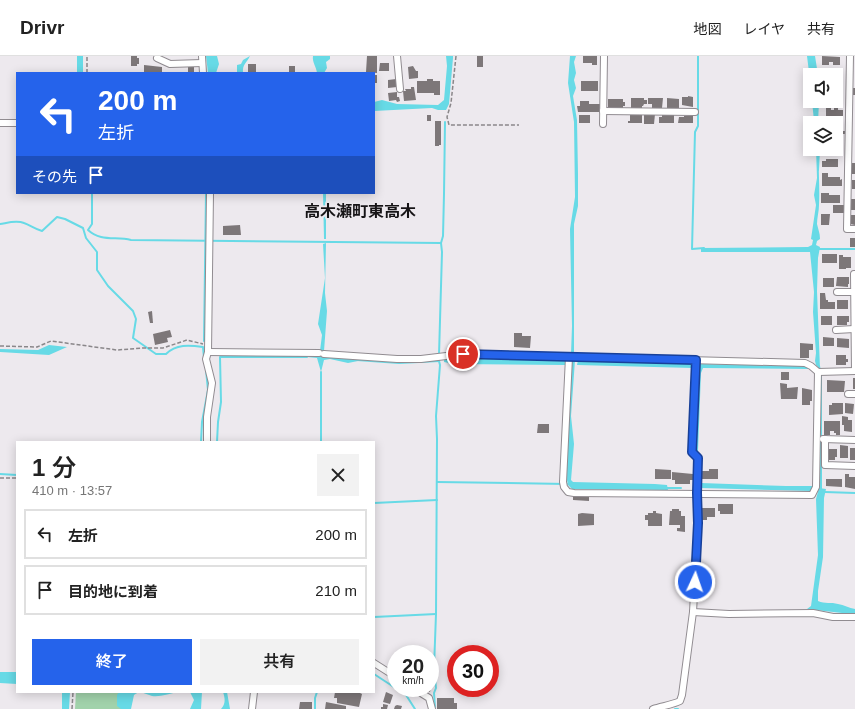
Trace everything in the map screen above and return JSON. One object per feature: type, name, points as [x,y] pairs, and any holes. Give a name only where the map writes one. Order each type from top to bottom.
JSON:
[{"type":"street","points":[[202,56],[204,72]]},
{"type":"street","points":[[397,56],[400,89]]},
{"type":"street","points":[[603,124],[604,56]]},
{"type":"street","points":[[850,56],[852,71],[852,157],[848,192],[847,229],[855,229]]},
{"type":"street","points":[[157,58],[170,64],[202,63]]},
{"type":"street","points":[[603,111],[695,112]]},
{"type":"street","points":[[0,123],[16,123]]},
{"type":"street","points":[[848,192],[855,192]]},
{"type":"street","points":[[207,441],[207,417],[212,383],[206,359],[208,352],[210,194]]},
{"type":"street","points":[[208,352],[322,354],[396,359],[439,357],[463,354],[805,363],[820,372],[855,371],[854,274]]},
{"type":"street","points":[[837,292],[854,292]]},
{"type":"street","points":[[836,330],[854,329]]},
{"type":"street","points":[[572,358],[564,484],[568,492],[574,493],[698,488],[812,495],[816,489],[820,372]]},
{"type":"street","points":[[653,709],[680,701],[693,612],[698,523],[698,458],[692,452],[696,360]]},
{"type":"street","points":[[848,394],[855,394]]},
{"type":"street","points":[[817,439],[855,440]]},
{"type":"street","points":[[825,439],[825,465],[855,466]]},
{"type":"street","points":[[693,612],[729,614],[813,613],[833,617],[855,617]]},
{"type":"street","points":[[375,664],[387,671]]},
{"type":"street","points":[[252,709],[254,693]]},
{"type":"street","points":[[427,697],[432,709]]},
{"type":"path","points":[[87,56],[87,72]]},
{"type":"path","points":[[456,56],[451,103],[447,117],[449,125],[519,125]]},
{"type":"path","points":[[0,346],[37,347],[51,341],[117,350],[148,347],[163,348],[187,340],[208,345]]},
{"type":"path","points":[[0,478],[16,478]]},
{"type":"path","points":[[72,709],[73,693]]},
{"type":"green space","points":[[76,693],[125,693],[126,709],[75,709]]},
{"type":"water","points":[[77,56],[83,56],[83,72],[77,72]]},
{"type":"water","points":[[206,56],[217,56],[219,64],[216,72],[208,72]]},
{"type":"water","points":[[250,56],[244,66],[243,72],[237,72],[237,65],[241,64],[243,60]]},
{"type":"water","points":[[313,56],[330,56],[330,59],[326,62],[327,68],[325,72],[317,72]]},
{"type":"water","points":[[446,56],[453,56],[449,104],[446,110],[432,108],[375,111],[375,102],[382,100],[397,104],[438,105],[444,100],[447,66]]},
{"type":"water","points":[[570,56],[576,56],[574,62],[576,73],[574,80],[576,88],[573,96],[577,120],[578,174],[578,206],[574,224],[574,353],[571,354],[572,326],[570,229],[575,197],[574,122],[568,83]]},
{"type":"water","points":[[807,56],[815,56],[817,68],[808,68]]},
{"type":"water","points":[[813,108],[819,108],[818,116],[814,116]]},
{"type":"water","points":[[816,156],[819,156],[819,207],[817,224],[820,239],[817,241],[816,245],[820,247],[818,258],[817,291],[820,369],[816,365],[815,361],[816,353],[813,312],[814,292],[810,252],[701,252],[701,248],[808,247],[812,245],[813,240],[811,239],[816,205],[814,195],[817,178]]},
{"type":"water","points":[[323,194],[326,194],[326,239],[324,239]]},
{"type":"water","points":[[326,243],[325,293],[327,311],[324,351],[320,351],[322,335],[318,324],[325,278],[323,244]]},
{"type":"water","points":[[49,345],[67,347],[49,355],[0,352],[0,349],[38,350]]},
{"type":"water","points":[[312,355],[356,358],[358,361],[348,363],[330,359],[324,360],[321,372],[317,358],[307,357]]},
{"type":"water","points":[[463,357],[566,359],[565,365],[454,364],[444,362],[444,359]]},
{"type":"water","points":[[571,360],[575,360],[571,416],[574,444],[571,480],[573,482],[667,485],[668,490],[572,489],[568,485],[566,475]]},
{"type":"water","points":[[578,360],[688,363],[694,365],[693,368],[577,365]]},
{"type":"water","points":[[699,364],[806,366],[809,369],[703,368],[701,373],[698,451],[695,451],[697,375]]},
{"type":"water","points":[[701,483],[813,486],[811,491],[701,488]]},
{"type":"water","points":[[819,488],[826,489],[824,498],[823,557],[818,601],[835,603],[855,609],[855,613],[807,609],[811,606],[818,555],[816,499]]},
{"type":"water","points":[[0,672],[16,672],[16,684],[0,683]]},
{"type":"water","points":[[62,693],[70,693],[69,709],[62,709]]},
{"type":"water","points":[[118,693],[139,693],[134,695],[131,709],[121,709],[117,706]]},
{"type":"water","points":[[143,693],[173,693],[164,695],[152,696]]},
{"type":"water","points":[[190,693],[202,693],[201,709],[190,709],[194,700]]},
{"type":"water","points":[[223,693],[227,693],[230,709],[221,709],[225,701]]},
{"type":"building","points":[[131,56],[137,56],[137,58],[139,58],[139,64],[137,64],[137,66],[131,66]]},
{"type":"building","points":[[367,56],[377,56],[377,73],[366,72]]},
{"type":"building","points":[[477,56],[483,56],[483,67],[477,67]]},
{"type":"building","points":[[583,56],[597,56],[597,65],[592,65],[592,63],[583,63]]},
{"type":"building","points":[[822,56],[840,57],[840,65],[833,65],[833,62],[829,62],[829,65],[822,65]]},
{"type":"building","points":[[380,63],[389,63],[389,71],[379,71]]},
{"type":"building","points":[[248,64],[256,64],[256,72],[248,72]]},
{"type":"building","points":[[144,65],[162,67],[162,72],[144,72]]},
{"type":"building","points":[[188,65],[194,66],[194,72],[188,72]]},
{"type":"building","points":[[289,66],[295,66],[295,72],[289,72]]},
{"type":"building","points":[[413,66],[416,71],[418,71],[418,78],[409,79],[408,67]]},
{"type":"building","points":[[375,75],[377,75],[377,83],[375,83]]},
{"type":"building","points":[[396,79],[397,87],[388,88],[388,80]]},
{"type":"building","points":[[427,79],[440,81],[440,95],[434,95],[434,93],[417,93],[417,81],[427,81]]},
{"type":"building","points":[[581,81],[598,81],[598,91],[581,91]]},
{"type":"building","points":[[411,87],[414,87],[416,100],[404,101],[403,91],[406,91],[405,89],[411,89]]},
{"type":"building","points":[[852,88],[855,88],[855,95],[852,95]]},
{"type":"building","points":[[397,92],[397,97],[399,97],[400,101],[389,101],[388,93]]},
{"type":"building","points":[[682,97],[693,97],[693,107],[682,105]]},
{"type":"building","points":[[631,98],[644,98],[644,100],[647,100],[647,104],[644,104],[642,108],[631,108]]},
{"type":"building","points":[[648,98],[663,98],[662,108],[652,108],[652,104],[648,104]]},
{"type":"building","points":[[667,98],[679,99],[679,108],[667,108]]},
{"type":"building","points":[[608,99],[623,99],[625,106],[623,106],[623,108],[608,108]]},
{"type":"building","points":[[580,101],[589,101],[589,104],[600,104],[600,112],[578,112],[577,106],[580,106]]},
{"type":"building","points":[[826,108],[831,108],[831,110],[834,110],[834,108],[838,108],[838,110],[843,110],[843,116],[826,116]]},
{"type":"building","points":[[644,114],[655,114],[654,124],[644,124]]},
{"type":"building","points":[[427,115],[431,115],[431,121],[427,121]]},
{"type":"building","points":[[579,115],[590,115],[590,123],[579,123]]},
{"type":"building","points":[[630,115],[642,115],[642,123],[628,123],[628,121],[630,121]]},
{"type":"building","points":[[662,115],[674,115],[674,123],[659,123],[659,117],[662,117]]},
{"type":"building","points":[[693,116],[693,123],[678,123],[679,117]]},
{"type":"building","points":[[435,121],[441,121],[441,145],[439,146],[435,146]]},
{"type":"building","points":[[826,159],[838,159],[838,167],[822,167],[822,161],[826,161]]},
{"type":"building","points":[[851,163],[855,163],[855,174],[851,174]]},
{"type":"building","points":[[822,173],[828,173],[828,177],[840,177],[840,180],[842,179],[842,186],[822,186]]},
{"type":"building","points":[[852,180],[855,180],[855,189],[852,189]]},
{"type":"building","points":[[821,193],[840,195],[840,203],[821,203]]},
{"type":"building","points":[[850,199],[855,199],[855,210],[850,210]]},
{"type":"building","points":[[833,205],[844,205],[844,213],[833,213]]},
{"type":"building","points":[[821,214],[830,214],[829,225],[821,225]]},
{"type":"building","points":[[850,215],[855,215],[855,225],[850,224]]},
{"type":"building","points":[[240,225],[241,235],[223,235],[223,226]]},
{"type":"building","points":[[850,238],[855,238],[855,247],[850,247]]},
{"type":"building","points":[[822,254],[837,254],[837,263],[822,263]]},
{"type":"building","points":[[839,255],[843,255],[843,257],[851,257],[851,268],[839,269]]},
{"type":"building","points":[[837,277],[849,277],[848,287],[836,286]]},
{"type":"building","points":[[823,278],[834,278],[834,287],[823,287]]},
{"type":"building","points":[[820,293],[825,293],[826,300],[828,300],[828,302],[835,302],[835,309],[820,309]]},
{"type":"building","points":[[837,300],[848,300],[848,309],[837,309]]},
{"type":"building","points":[[152,311],[153,323],[150,323],[148,312]]},
{"type":"building","points":[[821,316],[832,316],[832,325],[821,325]]},
{"type":"building","points":[[837,316],[849,316],[849,322],[847,322],[847,325],[837,325]]},
{"type":"building","points":[[170,330],[172,337],[167,338],[168,342],[155,345],[153,334]]},
{"type":"building","points":[[514,333],[522,333],[522,336],[531,336],[530,348],[514,347]]},
{"type":"building","points":[[823,337],[834,338],[834,346],[823,346]]},
{"type":"building","points":[[837,338],[849,339],[849,348],[837,347]]},
{"type":"building","points":[[800,343],[813,344],[813,350],[809,350],[809,358],[800,358]]},
{"type":"building","points":[[836,355],[846,355],[848,362],[846,362],[846,365],[836,365]]},
{"type":"building","points":[[781,372],[789,372],[789,380],[781,380]]},
{"type":"building","points":[[853,378],[855,378],[855,389],[853,389]]},
{"type":"building","points":[[827,380],[845,381],[844,392],[827,392]]},
{"type":"building","points":[[780,383],[787,384],[787,388],[798,387],[797,399],[781,399]]},
{"type":"building","points":[[802,388],[812,390],[812,401],[810,401],[810,405],[802,405]]},
{"type":"building","points":[[832,403],[843,403],[843,414],[829,415],[829,405],[832,405]]},
{"type":"building","points":[[845,403],[854,404],[853,414],[845,413]]},
{"type":"building","points":[[842,416],[848,417],[848,420],[852,420],[852,432],[844,431]]},
{"type":"building","points":[[824,421],[840,421],[840,435],[836,435],[834,431],[830,431],[830,435],[824,435]]},
{"type":"building","points":[[538,424],[549,424],[549,433],[537,433]]},
{"type":"building","points":[[840,445],[848,446],[848,458],[840,458]]},
{"type":"building","points":[[850,448],[855,448],[855,460],[850,460]]},
{"type":"building","points":[[829,449],[837,449],[837,457],[835,457],[835,460],[829,460]]},
{"type":"building","points":[[655,469],[671,470],[671,479],[655,479]]},
{"type":"building","points":[[709,469],[718,469],[718,479],[702,479],[702,471],[709,471]]},
{"type":"building","points":[[672,472],[693,474],[693,480],[690,480],[690,484],[675,484],[675,480],[672,480]]},
{"type":"building","points":[[845,474],[849,474],[849,477],[855,477],[855,489],[845,487]]},
{"type":"building","points":[[826,479],[842,479],[842,487],[826,486]]},
{"type":"building","points":[[573,494],[589,494],[589,501],[573,500]]},
{"type":"building","points":[[718,504],[733,504],[733,514],[720,514],[720,511],[718,511]]},
{"type":"building","points":[[702,508],[715,508],[715,517],[707,517],[707,520],[702,520]]},
{"type":"building","points":[[672,509],[679,509],[679,511],[681,511],[681,516],[685,516],[685,532],[677,531],[677,528],[680,528],[680,525],[669,525],[670,511],[672,511]]},
{"type":"building","points":[[653,511],[662,514],[662,526],[648,526],[648,520],[645,520],[645,515],[648,515],[648,513],[653,513]]},
{"type":"building","points":[[578,514],[594,514],[594,525],[578,526]]},
{"type":"building","points":[[386,692],[387,697],[392,697],[390,704],[383,702]]},
{"type":"building","points":[[335,693],[362,694],[359,707],[337,703],[337,698],[334,698]]},
{"type":"building","points":[[437,698],[454,698],[454,703],[457,703],[457,709],[437,709]]},
{"type":"building","points":[[300,702],[312,702],[312,709],[299,709]]},
{"type":"building","points":[[326,702],[346,706],[346,709],[325,709]]},
{"type":"building","points":[[383,704],[388,705],[387,709],[381,709]]},
{"type":"building","points":[[397,705],[402,706],[401,709],[394,709]]},
{"type":"waterway","points":[[698,56],[698,126],[695,132],[692,249],[704,248]]},
{"type":"waterway","points":[[439,355],[445,122]]},
{"type":"waterway","points":[[818,170],[819,156]]},
{"type":"waterway","points":[[92,194],[92,224],[88,230],[93,234],[103,237],[131,240],[441,243]]},
{"type":"waterway","points":[[204,341],[206,194]]},
{"type":"waterway","points":[[0,224],[21,222],[42,231],[57,217],[65,219],[83,228],[86,238],[97,252],[97,270],[108,286],[133,311],[136,319],[133,338],[156,354],[166,354],[174,348],[183,346],[203,347],[204,358]]},
{"type":"waterway","points":[[818,249],[855,249]]},
{"type":"waterway","points":[[217,441],[221,402],[220,357],[307,357]]},
{"type":"waterway","points":[[357,360],[399,363],[439,360]]},
{"type":"waterway","points":[[435,707],[436,416],[440,365],[439,361]]},
{"type":"waterway","points":[[819,366],[821,376],[821,489]]},
{"type":"waterway","points":[[201,441],[202,422],[208,390],[206,370]]},
{"type":"waterway","points":[[321,372],[321,441]]},
{"type":"waterway","points":[[0,474],[16,475]]},
{"type":"waterway","points":[[437,482],[567,484]]},
{"type":"waterway","points":[[666,488],[681,488]]},
{"type":"waterway","points":[[825,492],[855,493]]},
{"type":"waterway","points":[[375,503],[437,500]]},
{"type":"waterway","points":[[375,617],[436,614]]},
{"type":"waterway","points":[[375,675],[406,695],[415,709]]},
{"type":"waterway","points":[[315,709],[317,693]]},
{"type":"district","name":"高木瀬町東高木","points":[[360,211]]},
{"type":"route","points":[[463,354],[568,358],[696,360],[692,452],[698,458],[698,523],[695,582]]}]
